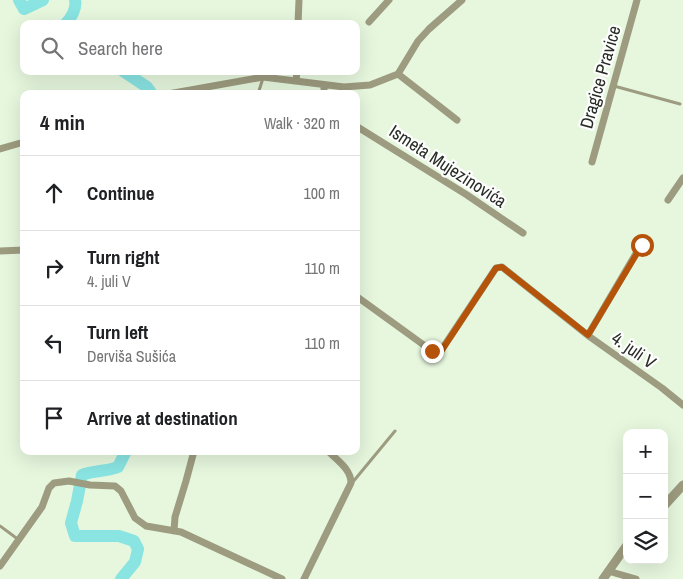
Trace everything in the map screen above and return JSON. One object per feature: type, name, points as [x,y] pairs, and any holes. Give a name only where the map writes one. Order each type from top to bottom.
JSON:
[{"type":"street","points":[[298,20],[299,0]]},
{"type":"street","points":[[369,22],[390,0]]},
{"type":"street","points":[[190,90],[263,77],[324,86],[357,87],[370,85],[398,74],[418,41],[462,0]]},
{"type":"street","name":"Dragice Pravice","points":[[592,162],[638,0]]},
{"type":"street","points":[[398,74],[457,120]]},
{"type":"street","points":[[296,81],[297,75]]},
{"type":"street","name":"Ismeta Mujezinovića","points":[[360,128],[467,195],[523,233]]},
{"type":"street","points":[[0,149],[20,143]]},
{"type":"street","points":[[668,200],[683,178]]},
{"type":"street","points":[[588,335],[642,245]]},
{"type":"street","points":[[0,251],[20,250]]},
{"type":"street","name":"4. juli V","points":[[360,299],[432,351],[440,352],[496,268],[502,267],[588,335],[683,405]]},
{"type":"street","points":[[174,531],[175,517],[193,455]]},
{"type":"street","points":[[304,579],[351,483],[348,471],[332,455]]},
{"type":"street","points":[[0,566],[42,507],[49,488],[54,483],[69,481],[90,485],[115,486],[121,491],[135,518],[146,526],[182,532],[282,579]]},
{"type":"street","points":[[668,502],[683,485]]},
{"type":"street","points":[[623,550],[605,575],[636,579]]},
{"type":"lane","points":[[259,90],[263,77]]},
{"type":"lane","points":[[613,86],[680,104]]},
{"type":"lane","points":[[351,483],[394,431]]},
{"type":"lane","points":[[0,526],[19,540]]},
{"type":"waterway","points":[[19,0],[24,9],[43,0]]},
{"type":"waterway","points":[[68,20],[73,13],[75,0]]},
{"type":"waterway","points":[[129,75],[149,90]]},
{"type":"waterway","points":[[121,579],[135,562],[138,549],[134,541],[119,536],[75,536],[71,523],[82,475],[118,467],[124,455]]},
{"type":"route","points":[[432,351],[440,352],[442,350],[496,268],[499,267],[502,267],[588,335],[642,245]]}]
